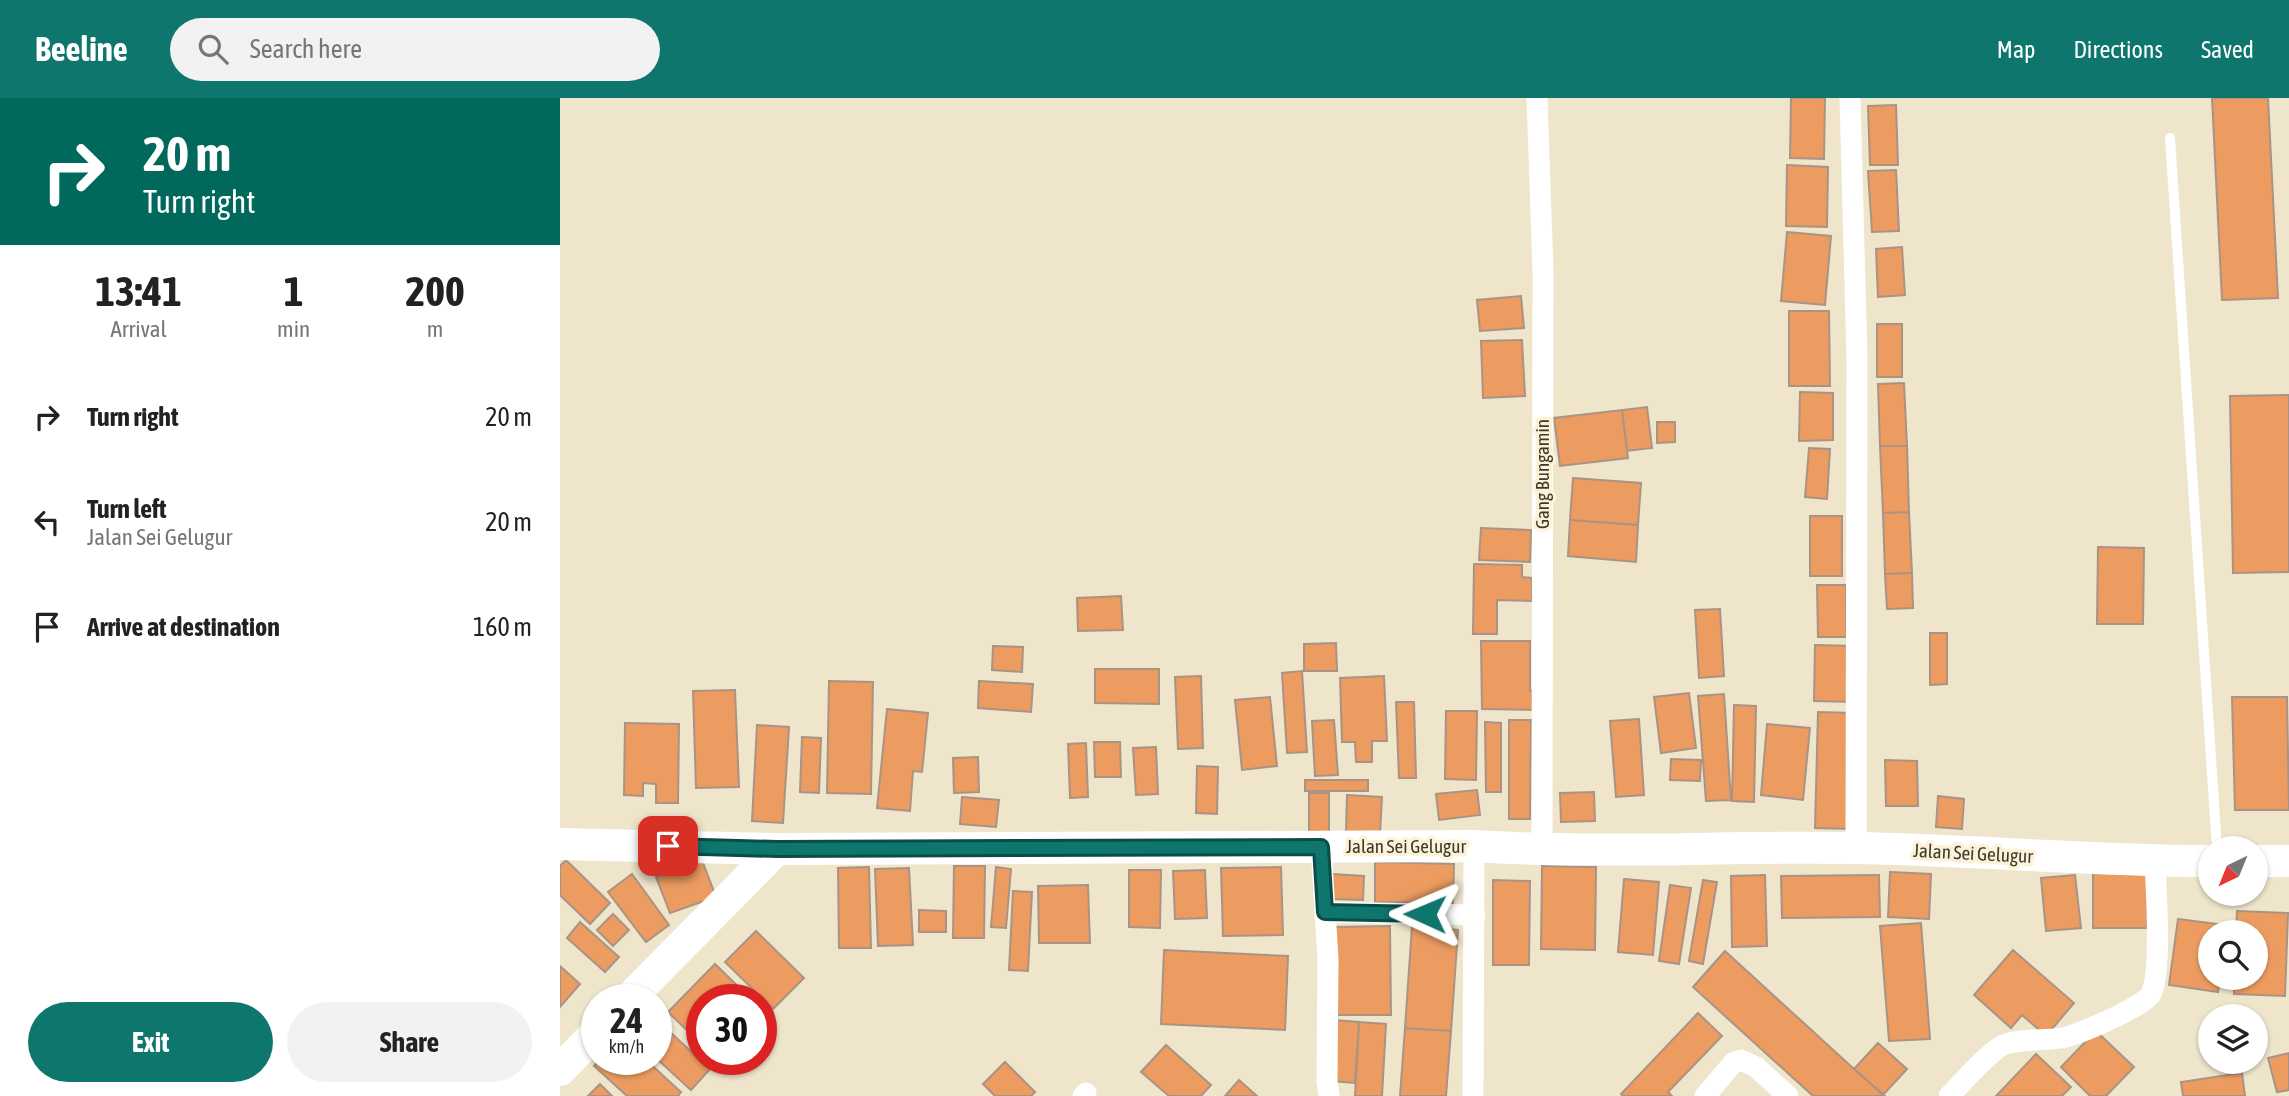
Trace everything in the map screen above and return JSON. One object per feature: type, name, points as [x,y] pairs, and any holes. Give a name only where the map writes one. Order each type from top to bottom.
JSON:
[{"type":"main road","name":"Jalan Sei Gelugur","points":[[560,844],[777,849],[1474,846],[1542,850],[1856,848],[2198,861]]},
{"type":"main road","points":[[644,984],[777,849]]},
{"type":"main road","points":[[2268,861],[2289,861]]},
{"type":"main road","points":[[560,1070],[581,1048]]},
{"type":"street","name":"Gang Bungamin","points":[[1538,98],[1543,271],[1542,850]]},
{"type":"street","points":[[1850,98],[1857,359],[1856,848]]},
{"type":"street","points":[[1474,846],[1474,1096]]},
{"type":"street","points":[[1321,847],[1328,960],[1329,1096]]},
{"type":"street","points":[[1949,1096],[2001,1046],[2015,1042],[2064,1038],[2086,1031],[2143,1004],[2151,994],[2154,975],[2157,923],[2155,861]]},
{"type":"street","points":[[1325,912],[1475,915]]},
{"type":"street","points":[[1705,1096],[1734,1062],[1741,1060],[1756,1067],[1788,1096]]},
{"type":"lane","points":[[2170,138],[2216,836]]},
{"type":"building","points":[[1791,98],[1825,98],[1824,159],[1790,158]]},
{"type":"building","points":[[2212,98],[2268,98],[2278,298],[2222,300]]},
{"type":"building","points":[[1896,105],[1898,165],[1870,165],[1868,106]]},
{"type":"building","points":[[1787,165],[1828,167],[1827,227],[1786,226]]},
{"type":"building","points":[[1896,170],[1899,231],[1872,232],[1868,171]]},
{"type":"building","points":[[1787,232],[1831,236],[1825,305],[1781,301]]},
{"type":"building","points":[[1902,247],[1905,295],[1878,297],[1876,249]]},
{"type":"building","points":[[1521,296],[1524,328],[1480,331],[1477,300]]},
{"type":"building","points":[[1789,311],[1829,311],[1830,386],[1789,386]]},
{"type":"building","points":[[1877,324],[1902,324],[1902,377],[1877,377]]},
{"type":"building","points":[[1522,340],[1525,396],[1483,398],[1481,341]]},
{"type":"building","points":[[1904,383],[1907,446],[1880,446],[1878,384]]},
{"type":"building","points":[[1800,392],[1833,393],[1833,440],[1799,441]]},
{"type":"building","points":[[2289,395],[2289,572],[2233,573],[2230,396]]},
{"type":"building","points":[[1647,407],[1652,448],[1627,451],[1622,410]]},
{"type":"building","points":[[1622,410],[1628,458],[1560,466],[1554,418]]},
{"type":"building","points":[[1657,422],[1675,422],[1675,442],[1657,443]]},
{"type":"building","points":[[1880,446],[1907,446],[1909,512],[1883,513]]},
{"type":"building","points":[[1809,448],[1830,449],[1827,499],[1805,497]]},
{"type":"building","points":[[1573,478],[1641,483],[1638,525],[1570,520]]},
{"type":"building","points":[[1909,512],[1912,573],[1885,574],[1883,513]]},
{"type":"building","points":[[1810,516],[1842,516],[1842,576],[1810,576]]},
{"type":"building","points":[[1570,520],[1638,525],[1636,562],[1568,556]]},
{"type":"building","points":[[1481,528],[1531,530],[1530,562],[1479,560]]},
{"type":"building","points":[[2098,547],[2144,548],[2143,624],[2097,624]]},
{"type":"building","points":[[1474,564],[1522,565],[1522,577],[1532,578],[1532,601],[1497,600],[1497,634],[1473,634]]},
{"type":"building","points":[[1912,573],[1913,608],[1887,609],[1885,574]]},
{"type":"building","points":[[1817,585],[1846,585],[1846,637],[1818,637]]},
{"type":"building","points":[[1121,596],[1123,630],[1078,631],[1077,598]]},
{"type":"building","points":[[1720,609],[1724,676],[1699,678],[1695,610]]},
{"type":"building","points":[[1930,633],[1947,633],[1947,684],[1930,685]]},
{"type":"building","points":[[1481,641],[1530,641],[1530,691],[1540,691],[1540,710],[1482,709]]},
{"type":"building","points":[[1336,643],[1337,671],[1304,671],[1304,644]]},
{"type":"building","points":[[1815,645],[1854,646],[1853,702],[1814,701]]},
{"type":"building","points":[[993,646],[1023,647],[1022,672],[992,670]]},
{"type":"building","points":[[1095,669],[1159,669],[1159,704],[1095,703]]},
{"type":"building","points":[[1302,671],[1307,752],[1287,753],[1282,673]]},
{"type":"building","points":[[1201,676],[1203,748],[1178,749],[1175,677]]},
{"type":"building","points":[[1384,676],[1387,741],[1372,741],[1372,762],[1356,762],[1355,742],[1342,742],[1340,678]]},
{"type":"building","points":[[829,681],[873,682],[871,794],[827,793]]},
{"type":"building","points":[[979,681],[1033,684],[1031,712],[978,708]]},
{"type":"building","points":[[735,690],[739,787],[696,788],[693,691]]},
{"type":"building","points":[[1689,693],[1696,748],[1661,753],[1654,697]]},
{"type":"building","points":[[1724,694],[1731,800],[1706,801],[1698,696]]},
{"type":"building","points":[[1270,697],[1277,766],[1242,770],[1235,700]]},
{"type":"building","points":[[2232,697],[2287,697],[2289,810],[2235,810]]},
{"type":"building","points":[[1396,702],[1414,702],[1416,778],[1399,778]]},
{"type":"building","points":[[1734,705],[1756,706],[1754,802],[1732,801]]},
{"type":"building","points":[[887,709],[928,713],[922,772],[913,771],[910,811],[877,808]]},
{"type":"building","points":[[1446,711],[1477,711],[1476,780],[1445,779]]},
{"type":"building","points":[[1818,712],[1853,713],[1851,829],[1815,828]]},
{"type":"building","points":[[1639,719],[1644,795],[1616,797],[1610,721]]},
{"type":"building","points":[[1334,720],[1338,775],[1315,776],[1312,721]]},
{"type":"building","points":[[1509,720],[1531,720],[1530,819],[1509,819]]},
{"type":"building","points":[[1485,722],[1501,723],[1501,792],[1486,792]]},
{"type":"building","points":[[625,723],[679,724],[678,803],[656,803],[656,784],[643,783],[643,796],[624,795]]},
{"type":"building","points":[[1767,724],[1810,728],[1803,800],[1761,795]]},
{"type":"building","points":[[757,725],[789,727],[783,823],[752,821]]},
{"type":"building","points":[[802,737],[821,738],[819,793],[800,792]]},
{"type":"building","points":[[1094,742],[1120,742],[1121,777],[1095,777]]},
{"type":"building","points":[[1086,743],[1088,797],[1070,798],[1068,744]]},
{"type":"building","points":[[1156,747],[1158,794],[1136,795],[1133,748]]},
{"type":"building","points":[[978,757],[979,792],[954,793],[953,758]]},
{"type":"building","points":[[1671,759],[1701,760],[1700,781],[1670,780]]},
{"type":"building","points":[[1885,760],[1917,761],[1918,806],[1886,806]]},
{"type":"building","points":[[1197,766],[1218,767],[1217,814],[1196,813]]},
{"type":"building","points":[[1305,780],[1368,780],[1368,791],[1305,791]]},
{"type":"building","points":[[1477,790],[1480,815],[1439,820],[1436,794]]},
{"type":"building","points":[[1594,792],[1595,821],[1561,822],[1560,793]]},
{"type":"building","points":[[1309,793],[1329,793],[1329,832],[1309,832]]},
{"type":"building","points":[[1347,795],[1382,797],[1380,833],[1346,832]]},
{"type":"building","points":[[1938,796],[1964,799],[1962,829],[1936,827]]},
{"type":"building","points":[[962,797],[999,800],[996,827],[960,824]]},
{"type":"building","points":[[566,860],[610,903],[590,924],[560,895],[560,866]]},
{"type":"building","points":[[702,860],[716,897],[670,913],[656,877]]},
{"type":"building","points":[[1375,862],[1454,864],[1453,903],[1375,902]]},
{"type":"building","points":[[954,866],[985,866],[984,938],[953,938]]},
{"type":"building","points":[[1542,866],[1596,867],[1595,950],[1541,949]]},
{"type":"building","points":[[869,867],[871,948],[839,948],[838,868]]},
{"type":"building","points":[[996,867],[1011,869],[1006,928],[991,927]]},
{"type":"building","points":[[1281,867],[1283,935],[1223,936],[1221,868]]},
{"type":"building","points":[[909,868],[913,945],[878,946],[875,869]]},
{"type":"building","points":[[1129,870],[1161,870],[1160,928],[1129,927]]},
{"type":"building","points":[[1205,870],[1207,918],[1175,919],[1173,871]]},
{"type":"building","points":[[1890,872],[1931,874],[1929,919],[1888,917]]},
{"type":"building","points":[[2147,872],[2147,928],[2093,928],[2093,873]]},
{"type":"building","points":[[632,874],[669,925],[646,942],[608,892]]},
{"type":"building","points":[[1332,874],[1364,876],[1363,900],[1331,899]]},
{"type":"building","points":[[1765,875],[1767,946],[1732,947],[1731,876]]},
{"type":"building","points":[[1879,875],[1880,917],[1782,918],[1781,876]]},
{"type":"building","points":[[2075,875],[2081,928],[2046,931],[2041,878]]},
{"type":"building","points":[[1624,879],[1659,882],[1653,955],[1618,952]]},
{"type":"building","points":[[1493,880],[1530,881],[1529,965],[1493,965]]},
{"type":"building","points":[[1703,880],[1717,882],[1703,964],[1689,961]]},
{"type":"building","points":[[1088,885],[1090,943],[1039,943],[1038,886]]},
{"type":"building","points":[[1670,885],[1691,888],[1679,964],[1659,961]]},
{"type":"building","points":[[1013,891],[1032,892],[1028,971],[1009,970]]},
{"type":"building","points":[[919,910],[946,911],[946,932],[919,932]]},
{"type":"building","points":[[2237,911],[2288,913],[2285,996],[2234,994],[2234,990],[2268,990],[2268,920],[2237,920]]},
{"type":"building","points":[[613,914],[629,930],[613,946],[597,930]]},
{"type":"building","points":[[2178,919],[2198,922],[2198,989],[2169,985]]},
{"type":"building","points":[[580,922],[619,957],[605,972],[567,938]]},
{"type":"building","points":[[1921,923],[1930,1039],[1889,1041],[1880,926]]},
{"type":"building","points":[[1390,926],[1391,1015],[1334,1015],[1333,927]]},
{"type":"building","points":[[1412,926],[1458,930],[1451,1031],[1405,1028]]},
{"type":"building","points":[[756,931],[804,978],[777,1005],[777,984],[747,984],[725,962]]},
{"type":"building","points":[[1164,950],[1288,956],[1285,1030],[1161,1024]]},
{"type":"building","points":[[2013,950],[2074,1003],[2046,1036],[2022,1015],[2011,1028],[1974,995]]},
{"type":"building","points":[[1725,951],[1885,1096],[1813,1096],[1693,987]]},
{"type":"building","points":[[715,964],[736,984],[695,984]]},
{"type":"building","points":[[560,966],[580,984],[560,1007]]},
{"type":"building","points":[[686,994],[686,1029],[672,1016],[672,1008]]},
{"type":"building","points":[[1698,1013],[1722,1036],[1668,1092],[1672,1096],[1623,1096],[1621,1094]]},
{"type":"building","points":[[1334,1020],[1359,1022],[1355,1083],[1330,1081]]},
{"type":"building","points":[[1359,1022],[1386,1024],[1382,1096],[1355,1096]]},
{"type":"building","points":[[1405,1028],[1451,1031],[1446,1096],[1400,1096]]},
{"type":"building","points":[[2096,1031],[2134,1067],[2106,1096],[2090,1096],[2061,1067]]},
{"type":"building","points":[[672,1034],[686,1047],[686,1075],[705,1075],[691,1090],[672,1073]]},
{"type":"building","points":[[1878,1043],[1907,1069],[1883,1095],[1854,1069]]},
{"type":"building","points":[[1166,1045],[1211,1085],[1201,1096],[1169,1096],[1141,1072]]},
{"type":"building","points":[[2289,1053],[2289,1090],[2277,1092],[2268,1058]]},
{"type":"building","points":[[2036,1054],[2071,1087],[2062,1096],[1996,1096]]},
{"type":"building","points":[[1005,1062],[1035,1092],[1031,1096],[995,1096],[983,1084]]},
{"type":"building","points":[[2242,1074],[2245,1096],[2183,1096],[2181,1082]]},
{"type":"building","points":[[604,1075],[662,1075],[681,1092],[678,1096],[627,1096]]},
{"type":"building","points":[[1239,1080],[1257,1096],[1225,1096]]},
{"type":"building","points":[[600,1084],[612,1096],[588,1096]]},
{"type":"route","points":[[668,846],[777,849],[1321,847],[1325,912],[1425,914]]}]
